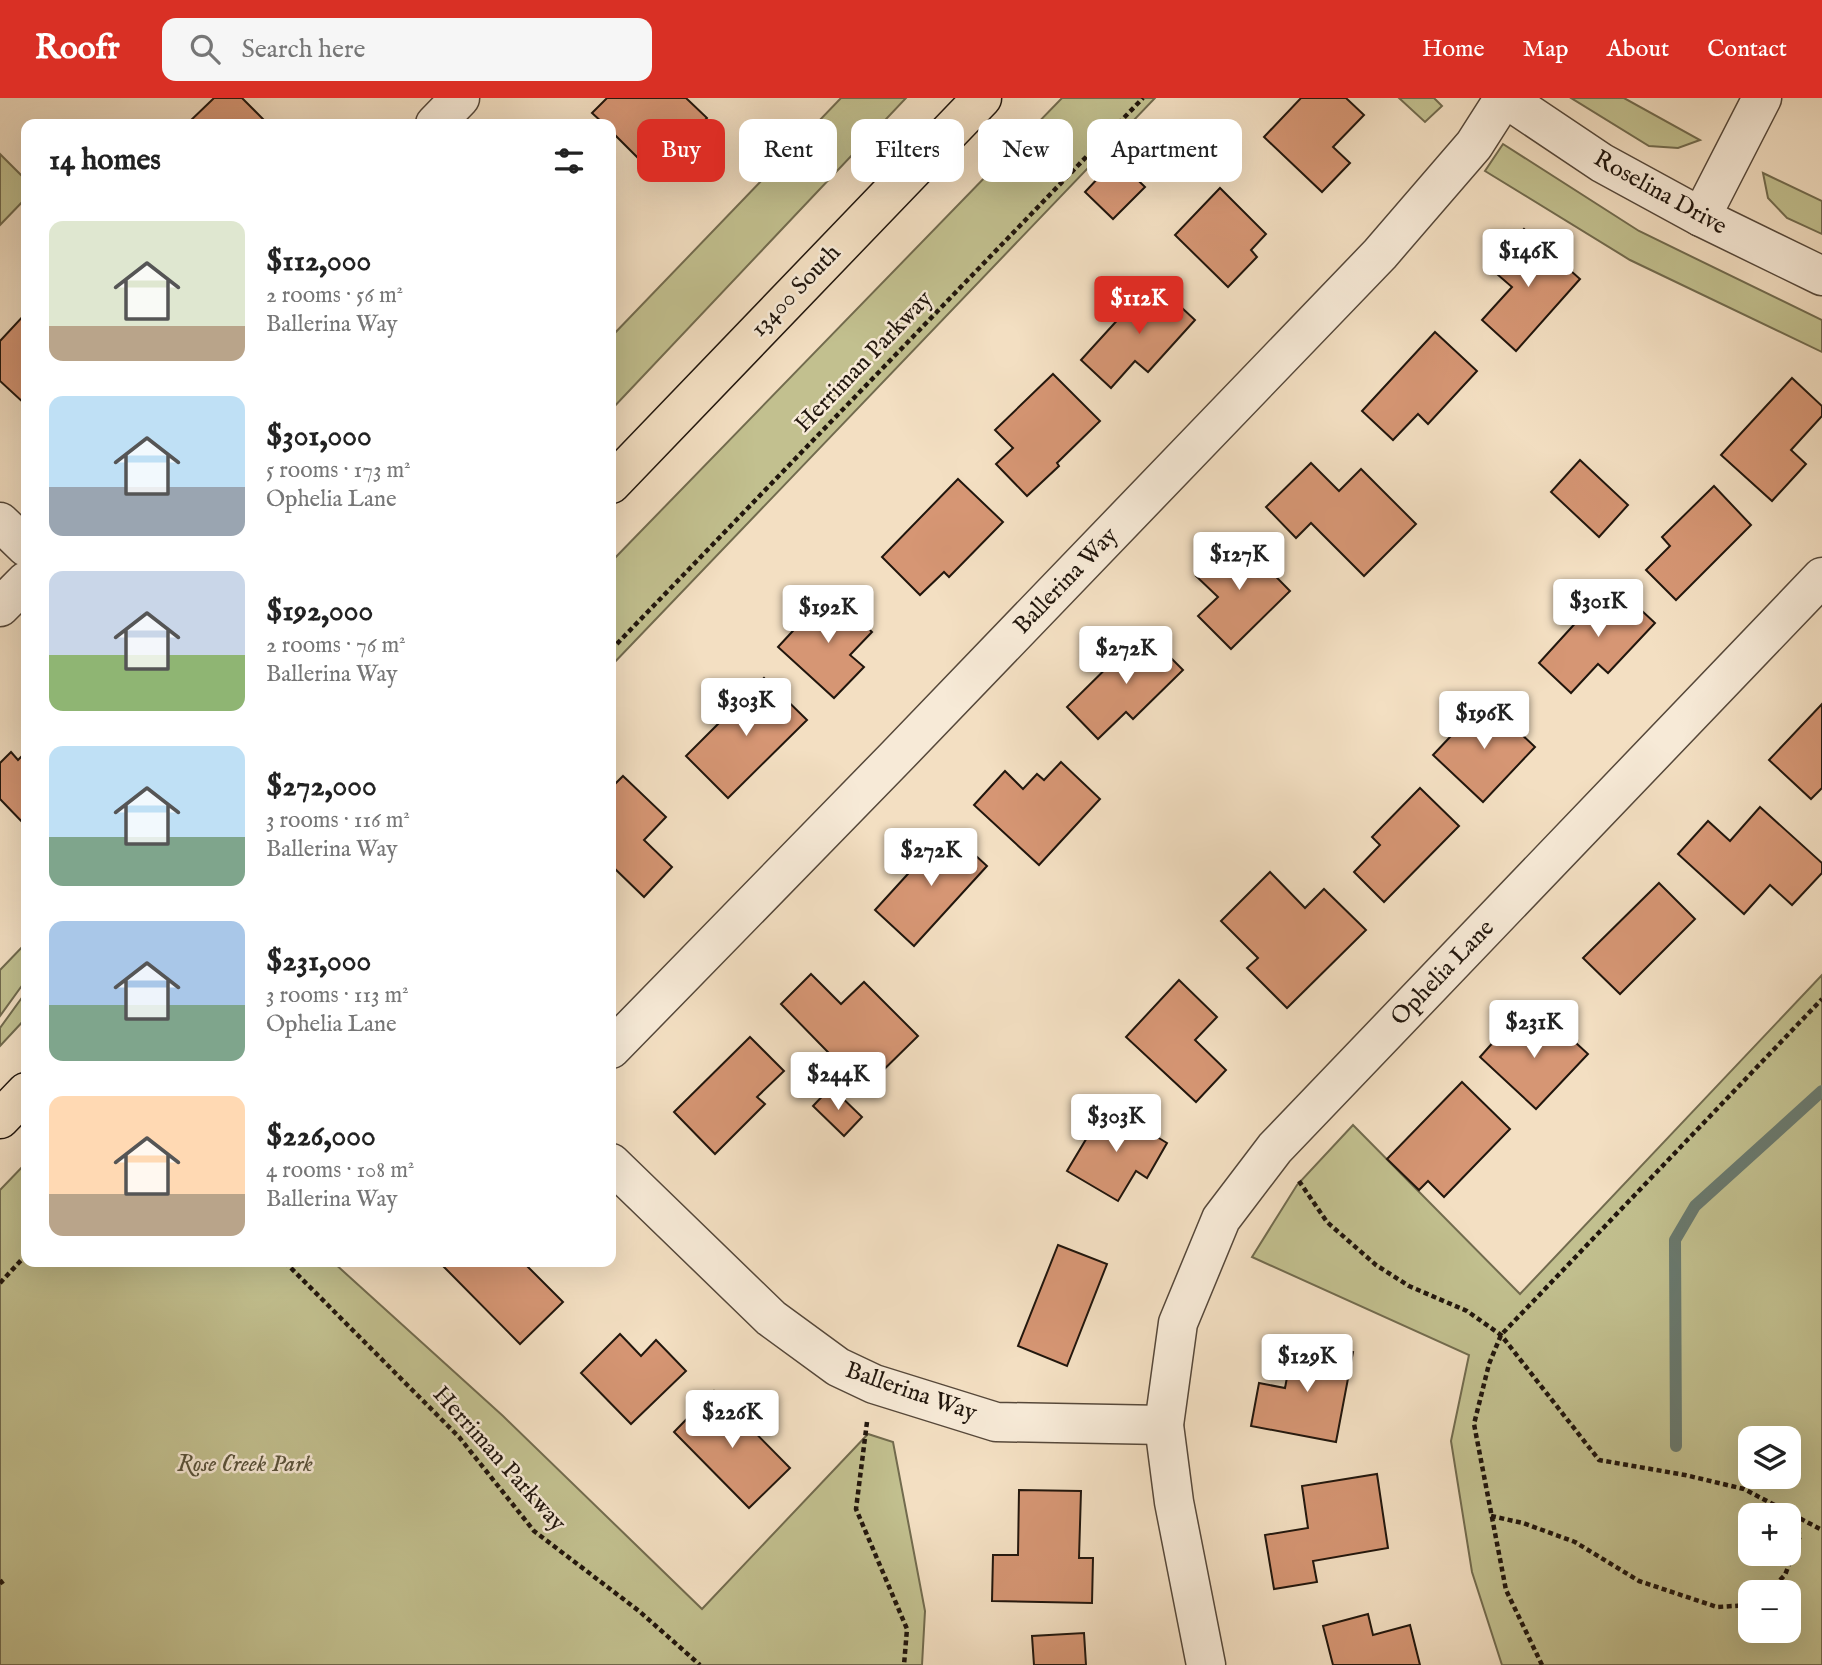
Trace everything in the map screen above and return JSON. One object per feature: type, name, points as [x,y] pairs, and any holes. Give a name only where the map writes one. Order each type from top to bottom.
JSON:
[{"type":"main road","name":"13400 South","points":[[616,479],[982,98]]},
{"type":"main road","points":[[0,1119],[21,1096]]},
{"type":"street","points":[[440,119],[460,98]]},
{"type":"street","name":"Roselina Drive","points":[[1505,98],[1602,163],[1701,217],[1822,276]]},
{"type":"street","name":"Ballerina Way","points":[[616,1044],[886,768],[1380,254],[1474,145],[1505,98]]},
{"type":"street","points":[[1701,217],[1762,98]]},
{"type":"street","points":[[0,522],[21,542]]},
{"type":"street","name":"Ophelia Lane","points":[[1206,1665],[1174,1502],[1164,1425],[1178,1323],[1221,1219],[1275,1148],[1822,577]]},
{"type":"street","points":[[0,607],[21,586]]},
{"type":"street","name":"Ballerina Way","points":[[616,1168],[771,1318],[838,1367],[874,1384],[996,1422],[1164,1425]]},
{"type":"path","name":"Herriman Parkway","points":[[616,645],[1143,98]]},
{"type":"path","points":[[1542,1665],[1506,1590],[1474,1424],[1489,1364],[1501,1335],[1822,999]]},
{"type":"path","points":[[1296,1177],[1327,1222],[1376,1265],[1409,1286],[1467,1311],[1501,1335],[1599,1460],[1685,1475],[1744,1489],[1769,1503]]},
{"type":"path","points":[[0,1283],[21,1260]]},
{"type":"path","name":"Herriman Parkway","points":[[290,1267],[458,1437],[534,1531],[639,1611],[700,1665]]},
{"type":"path","points":[[867,1422],[856,1510],[907,1629],[904,1665]]},
{"type":"path","points":[[1490,1516],[1523,1523],[1575,1542],[1639,1581],[1717,1607],[1738,1606]]},
{"type":"path","points":[[1801,1520],[1822,1530]]},
{"type":"green space","points":[[841,98],[906,98],[886,119],[851,119],[851,156],[837,171],[837,119],[821,119]]},
{"type":"green space","points":[[1062,98],[1155,98],[1135,119],[1087,119],[1087,169],[616,661],[616,557],[980,182],[1073,182],[1073,119],[1042,119]]},
{"type":"green space","points":[[1399,98],[1434,98],[1442,106],[1425,122]]},
{"type":"green space","points":[[1571,98],[1624,98],[1700,140],[1678,148],[1649,146]]},
{"type":"green space","points":[[1503,144],[1639,231],[1822,320],[1822,352],[1630,260],[1485,171]]},
{"type":"green space","points":[[0,154],[21,175],[21,203],[0,225]]},
{"type":"green space","points":[[1763,173],[1822,201],[1822,234],[1787,218],[1768,198]]},
{"type":"green space","points":[[760,182],[827,182],[616,405],[616,332]]},
{"type":"green space","points":[[21,948],[21,987],[0,1016],[0,970]]},
{"type":"green space","points":[[1822,975],[1822,1665],[1502,1665],[1472,1572],[1451,1441],[1469,1355],[1252,1257],[1297,1185],[1353,1125],[1520,1294]]},
{"type":"green space","points":[[21,999],[21,1023],[0,1046],[0,1028]]},
{"type":"green space","name":"Rose Creek Park","points":[[21,1168],[21,1267],[339,1267],[503,1416],[702,1609],[868,1434],[893,1442],[925,1611],[922,1665],[0,1665],[0,1190]]},
{"type":"building","points":[[214,98],[242,98],[263,119],[192,119]]},
{"type":"building","points":[[607,98],[686,98],[707,118],[637,119],[637,157],[616,136],[616,119],[599,119],[592,113]]},
{"type":"building","points":[[1301,98],[1346,98],[1364,115],[1333,147],[1350,163],[1322,192],[1264,137]]},
{"type":"building","points":[[1094,182],[1140,182],[1145,187],[1113,219],[1085,192]]},
{"type":"building","points":[[1220,188],[1266,234],[1251,250],[1257,257],[1228,287],[1175,235]]},
{"type":"building","points":[[1524,229],[1580,279],[1516,351],[1482,320],[1512,287],[1490,268]]},
{"type":"building","points":[[1153,281],[1195,320],[1148,372],[1135,361],[1111,388],[1081,360]]},
{"type":"building","points":[[21,318],[21,400],[0,381],[0,341]]},
{"type":"building","points":[[1435,332],[1477,371],[1428,424],[1418,414],[1393,440],[1362,411]]},
{"type":"building","points":[[1053,374],[1100,421],[1027,496],[996,464],[1013,448],[995,430]]},
{"type":"building","points":[[1792,378],[1822,406],[1822,416],[1791,450],[1806,464],[1772,501],[1721,455]]},
{"type":"building","points":[[1580,460],[1628,505],[1599,537],[1551,492]]},
{"type":"building","points":[[1311,463],[1339,491],[1361,469],[1416,524],[1364,576],[1311,523],[1296,538],[1266,507]]},
{"type":"building","points":[[958,479],[1003,522],[949,577],[944,572],[920,595],[882,557]]},
{"type":"building","points":[[1714,486],[1751,525],[1676,600],[1646,570],[1670,546],[1662,537]]},
{"type":"building","points":[[1236,536],[1290,591],[1231,649],[1198,616],[1218,597],[1196,576]]},
{"type":"building","points":[[1612,583],[1655,623],[1608,673],[1598,664],[1571,693],[1539,663]]},
{"type":"building","points":[[829,592],[872,632],[850,655],[864,667],[834,698],[778,647]]},
{"type":"building","points":[[1144,631],[1183,670],[1133,719],[1126,712],[1098,739],[1067,707]]},
{"type":"building","points":[[764,678],[807,720],[728,798],[686,756]]},
{"type":"building","points":[[1485,700],[1535,747],[1483,802],[1433,755]]},
{"type":"building","points":[[1822,704],[1822,788],[1811,799],[1769,760]]},
{"type":"building","points":[[11,752],[18,760],[21,757],[21,821],[0,799],[0,763]]},
{"type":"building","points":[[1061,762],[1100,799],[1039,865],[974,805],[1005,771],[1023,789],[1037,774],[1044,780]]},
{"type":"building","points":[[623,776],[666,817],[644,840],[672,867],[644,897],[616,870],[616,783]]},
{"type":"building","points":[[1420,788],[1459,826],[1384,902],[1354,872],[1380,845],[1372,837]]},
{"type":"building","points":[[1760,807],[1822,863],[1822,873],[1792,905],[1770,885],[1744,914],[1678,854],[1708,821],[1730,841]]},
{"type":"building","points":[[948,830],[987,866],[914,946],[875,910]]},
{"type":"building","points":[[1270,872],[1305,908],[1324,889],[1366,930],[1287,1008],[1247,968],[1258,958],[1221,921]]},
{"type":"building","points":[[1659,883],[1695,919],[1620,994],[1583,958]]},
{"type":"building","points":[[811,974],[841,1004],[864,982],[918,1036],[864,1089],[781,1004]]},
{"type":"building","points":[[1179,980],[1217,1017],[1195,1040],[1226,1070],[1196,1102],[1126,1037]]},
{"type":"building","points":[[1550,1019],[1588,1054],[1536,1109],[1480,1057],[1512,1021],[1531,1039]]},
{"type":"building","points":[[750,1037],[784,1071],[757,1097],[765,1104],[715,1154],[674,1112]]},
{"type":"building","points":[[1462,1082],[1510,1129],[1444,1197],[1428,1181],[1419,1190],[1387,1159]]},
{"type":"building","points":[[831,1087],[862,1117],[844,1136],[813,1106]]},
{"type":"building","points":[[1106,1106],[1167,1143],[1147,1178],[1136,1171],[1118,1201],[1067,1171]]},
{"type":"building","points":[[1058,1245],[1107,1264],[1067,1366],[1018,1346]]},
{"type":"building","points":[[444,1267],[528,1267],[563,1302],[520,1344]]},
{"type":"building","points":[[620,1334],[641,1356],[656,1340],[686,1371],[631,1424],[581,1373]]},
{"type":"building","points":[[1294,1341],[1353,1352],[1336,1442],[1251,1426],[1259,1383],[1285,1388]]},
{"type":"building","points":[[714,1391],[790,1468],[749,1508],[674,1432]]},
{"type":"building","points":[[1377,1474],[1388,1548],[1313,1561],[1317,1582],[1274,1589],[1265,1535],[1308,1528],[1302,1486]]},
{"type":"building","points":[[1019,1490],[1081,1491],[1079,1558],[1093,1558],[1092,1603],[992,1601],[993,1555],[1018,1555]]},
{"type":"building","points":[[1368,1614],[1373,1635],[1410,1625],[1420,1665],[1333,1665],[1323,1626]]},
{"type":"building","points":[[1084,1633],[1086,1665],[1034,1665],[1032,1636]]},
{"type":"waterway","points":[[1676,1446],[1675,1240],[1695,1206],[1822,1091]]}]
